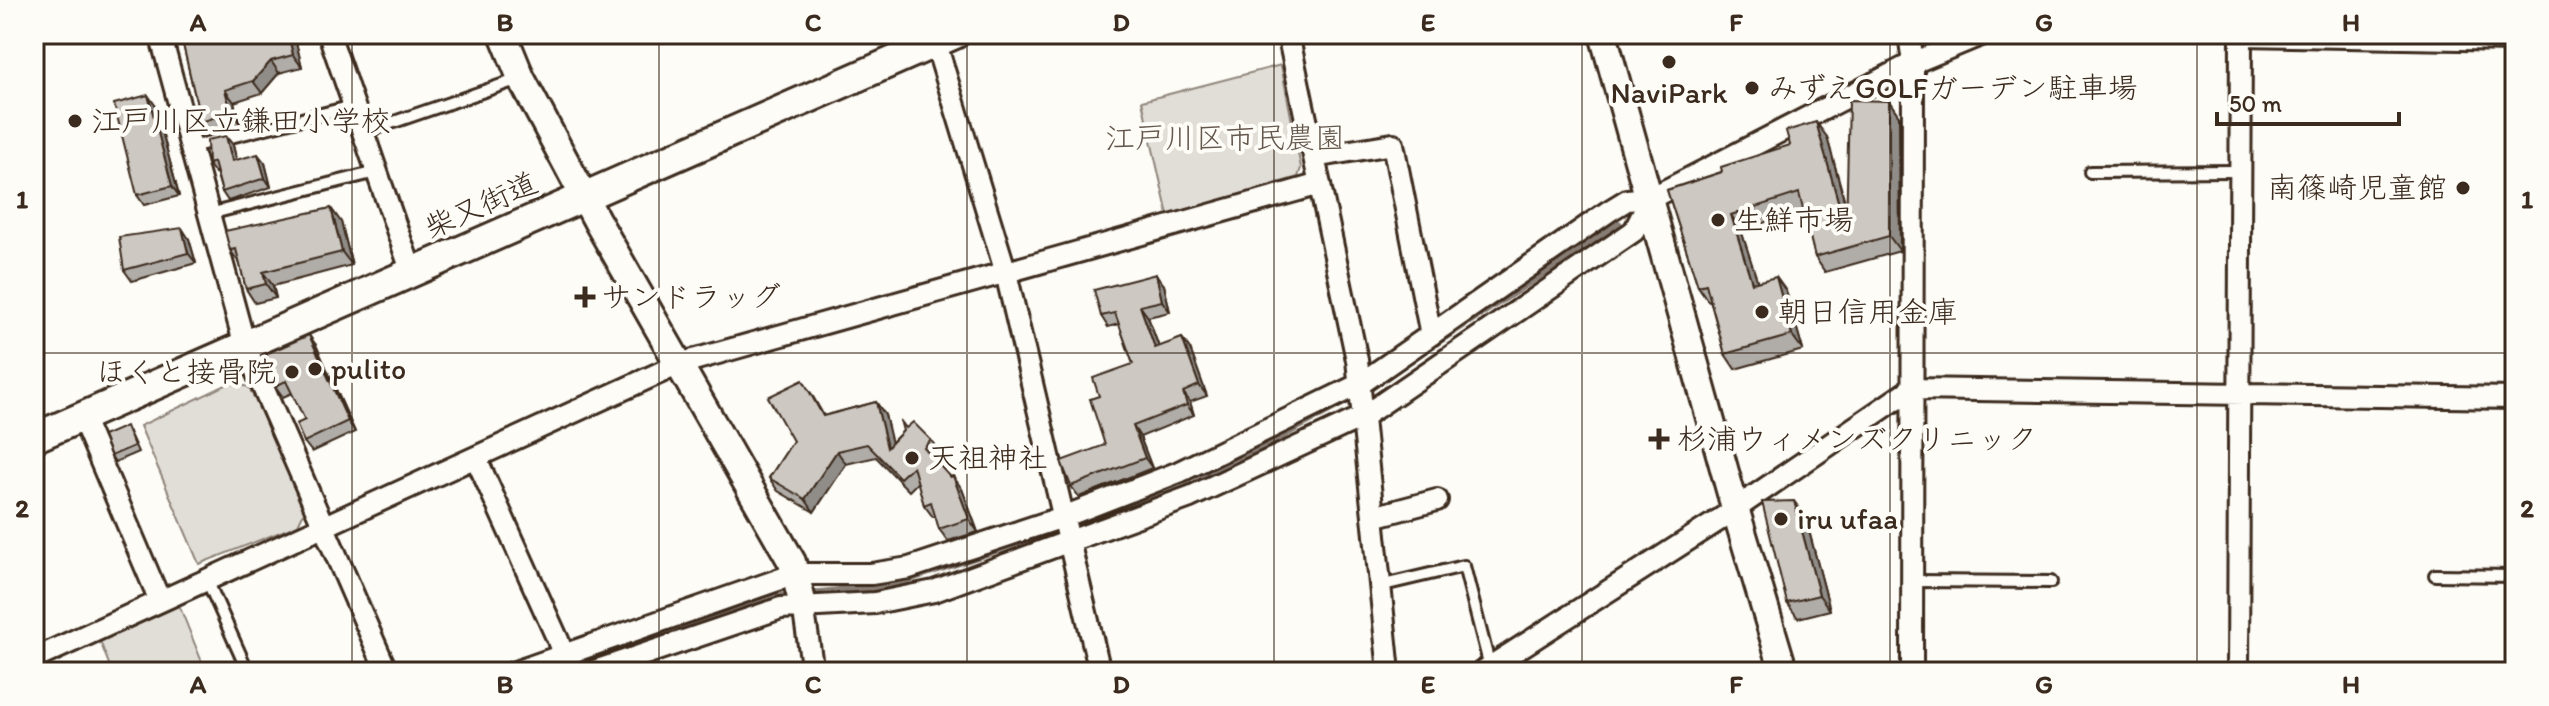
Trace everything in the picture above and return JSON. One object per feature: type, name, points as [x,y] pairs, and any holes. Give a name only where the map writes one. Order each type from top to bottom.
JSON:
[{"type":"main road","name":"柴又街道","points":[[34,438],[941,37]]},
{"type":"street","points":[[160,34],[245,346],[387,672]]},
{"type":"street","points":[[329,34],[412,273]]},
{"type":"street","points":[[503,34],[521,78],[800,591],[813,672]]},
{"type":"street","points":[[1288,34],[1360,384],[1389,672]]},
{"type":"street","points":[[1603,34],[1784,672]]},
{"type":"street","points":[[1909,34],[1913,63],[1912,672]]},
{"type":"street","points":[[515,672],[565,661],[800,591],[909,568],[1063,517],[1179,472],[1360,384],[1627,200],[1651,198],[1913,63],[1983,34]]},
{"type":"street","points":[[2238,672],[2241,34],[2515,40]]},
{"type":"street","points":[[941,37],[1006,273],[1097,671]]},
{"type":"street","points":[[1314,157],[1393,144],[1431,335]]},
{"type":"street","points":[[34,659],[679,364],[1320,184]]},
{"type":"street","points":[[592,672],[781,608],[800,591],[909,598],[1070,544],[1190,497],[1364,416],[1634,231],[1651,198]]},
{"type":"street","points":[[1486,669],[1735,508],[1911,389],[2515,398]]},
{"type":"street","points":[[82,417],[160,601]]},
{"type":"street","points":[[476,458],[565,661]]},
{"type":"street","points":[[1373,517],[1437,500]]},
{"type":"lane","points":[[362,133],[521,78]]},
{"type":"lane","points":[[191,147],[353,106]]},
{"type":"lane","points":[[2090,172],[2238,171]]},
{"type":"lane","points":[[209,214],[376,172]]},
{"type":"lane","points":[[1379,586],[1464,566],[1486,669]]},
{"type":"lane","points":[[2435,575],[2515,576]]},
{"type":"lane","points":[[207,580],[248,672]]},
{"type":"lane","points":[[1912,581],[2051,582]]},
{"type":"green space","name":"江戸川区市民農園","points":[[1281,65],[1301,168],[1298,177],[1168,215],[1142,101]]},
{"type":"green space","points":[[230,383],[249,387],[306,508],[298,525],[199,564],[140,426]]},
{"type":"green space","points":[[179,605],[206,672],[112,672],[100,641]]},
{"type":"building","points":[[177,34],[288,34],[293,55],[271,61],[253,81],[225,90],[231,112],[201,122],[181,36]]},
{"type":"building","points":[[148,95],[172,186],[137,195],[114,104]]},
{"type":"building","points":[[1849,100],[1889,101],[1889,236],[1815,257],[1799,193],[1731,215],[1752,283],[1776,277],[1792,335],[1725,354],[1706,284],[1698,286],[1667,190],[1722,172],[1721,167],[1790,145],[1786,131],[1816,122],[1846,230]]},
{"type":"building","points":[[226,136],[232,161],[258,154],[265,178],[222,192],[214,162],[208,164],[207,140]]},
{"type":"building","points":[[331,208],[342,252],[263,272],[266,284],[246,289],[236,249],[230,250],[225,231]]},
{"type":"building","points":[[182,228],[188,253],[124,270],[119,237]]},
{"type":"building","points":[[1156,274],[1162,301],[1140,306],[1155,348],[1182,338],[1199,385],[1183,392],[1187,405],[1133,426],[1145,458],[1071,486],[1061,461],[1105,445],[1090,399],[1099,396],[1093,378],[1133,364],[1115,313],[1101,316],[1094,290]]},
{"type":"building","points":[[309,335],[348,421],[304,442],[296,424],[305,420],[286,381],[275,386],[264,362],[268,353]]},
{"type":"building","points":[[803,380],[823,416],[876,402],[887,448],[903,431],[900,420],[906,428],[913,422],[931,440],[924,448],[950,477],[953,476],[969,519],[939,529],[931,502],[924,505],[913,466],[900,478],[867,444],[837,451],[805,499],[769,478],[793,441],[768,397]]},
{"type":"building","points":[[126,426],[134,446],[111,456],[103,436]]},
{"type":"building","points":[[1794,501],[1819,595],[1787,603],[1762,502]]},
{"type":"waterway","points":[[1430,347],[1619,224]]},
{"type":"waterway","points":[[569,669],[758,599],[892,585],[1191,485],[1356,396]]},
{"type":"place","name":"NaviPark","points":[[1669,62]]},
{"type":"place","name":"みずえGOLFガーデン駐車場","points":[[1752,88]]},
{"type":"place","name":"江戸川区立鎌田小学校","points":[[75,121]]},
{"type":"place","name":"南篠崎児童館","points":[[2463,188]]},
{"type":"place","name":"生鮮市場","points":[[1718,220]]},
{"type":"place","name":"サンドラッグ","points":[[585,297]]},
{"type":"place","name":"朝日信用金庫","points":[[1762,312]]},
{"type":"place","name":"pulito","points":[[315,369]]},
{"type":"place","name":"ほくと接骨院","points":[[292,372]]},
{"type":"place","name":"杉浦ウィメンズクリニック","points":[[1659,439]]},
{"type":"place","name":"天祖神社","points":[[912,458]]},
{"type":"place","name":"iru ufaa","points":[[1781,519]]}]
